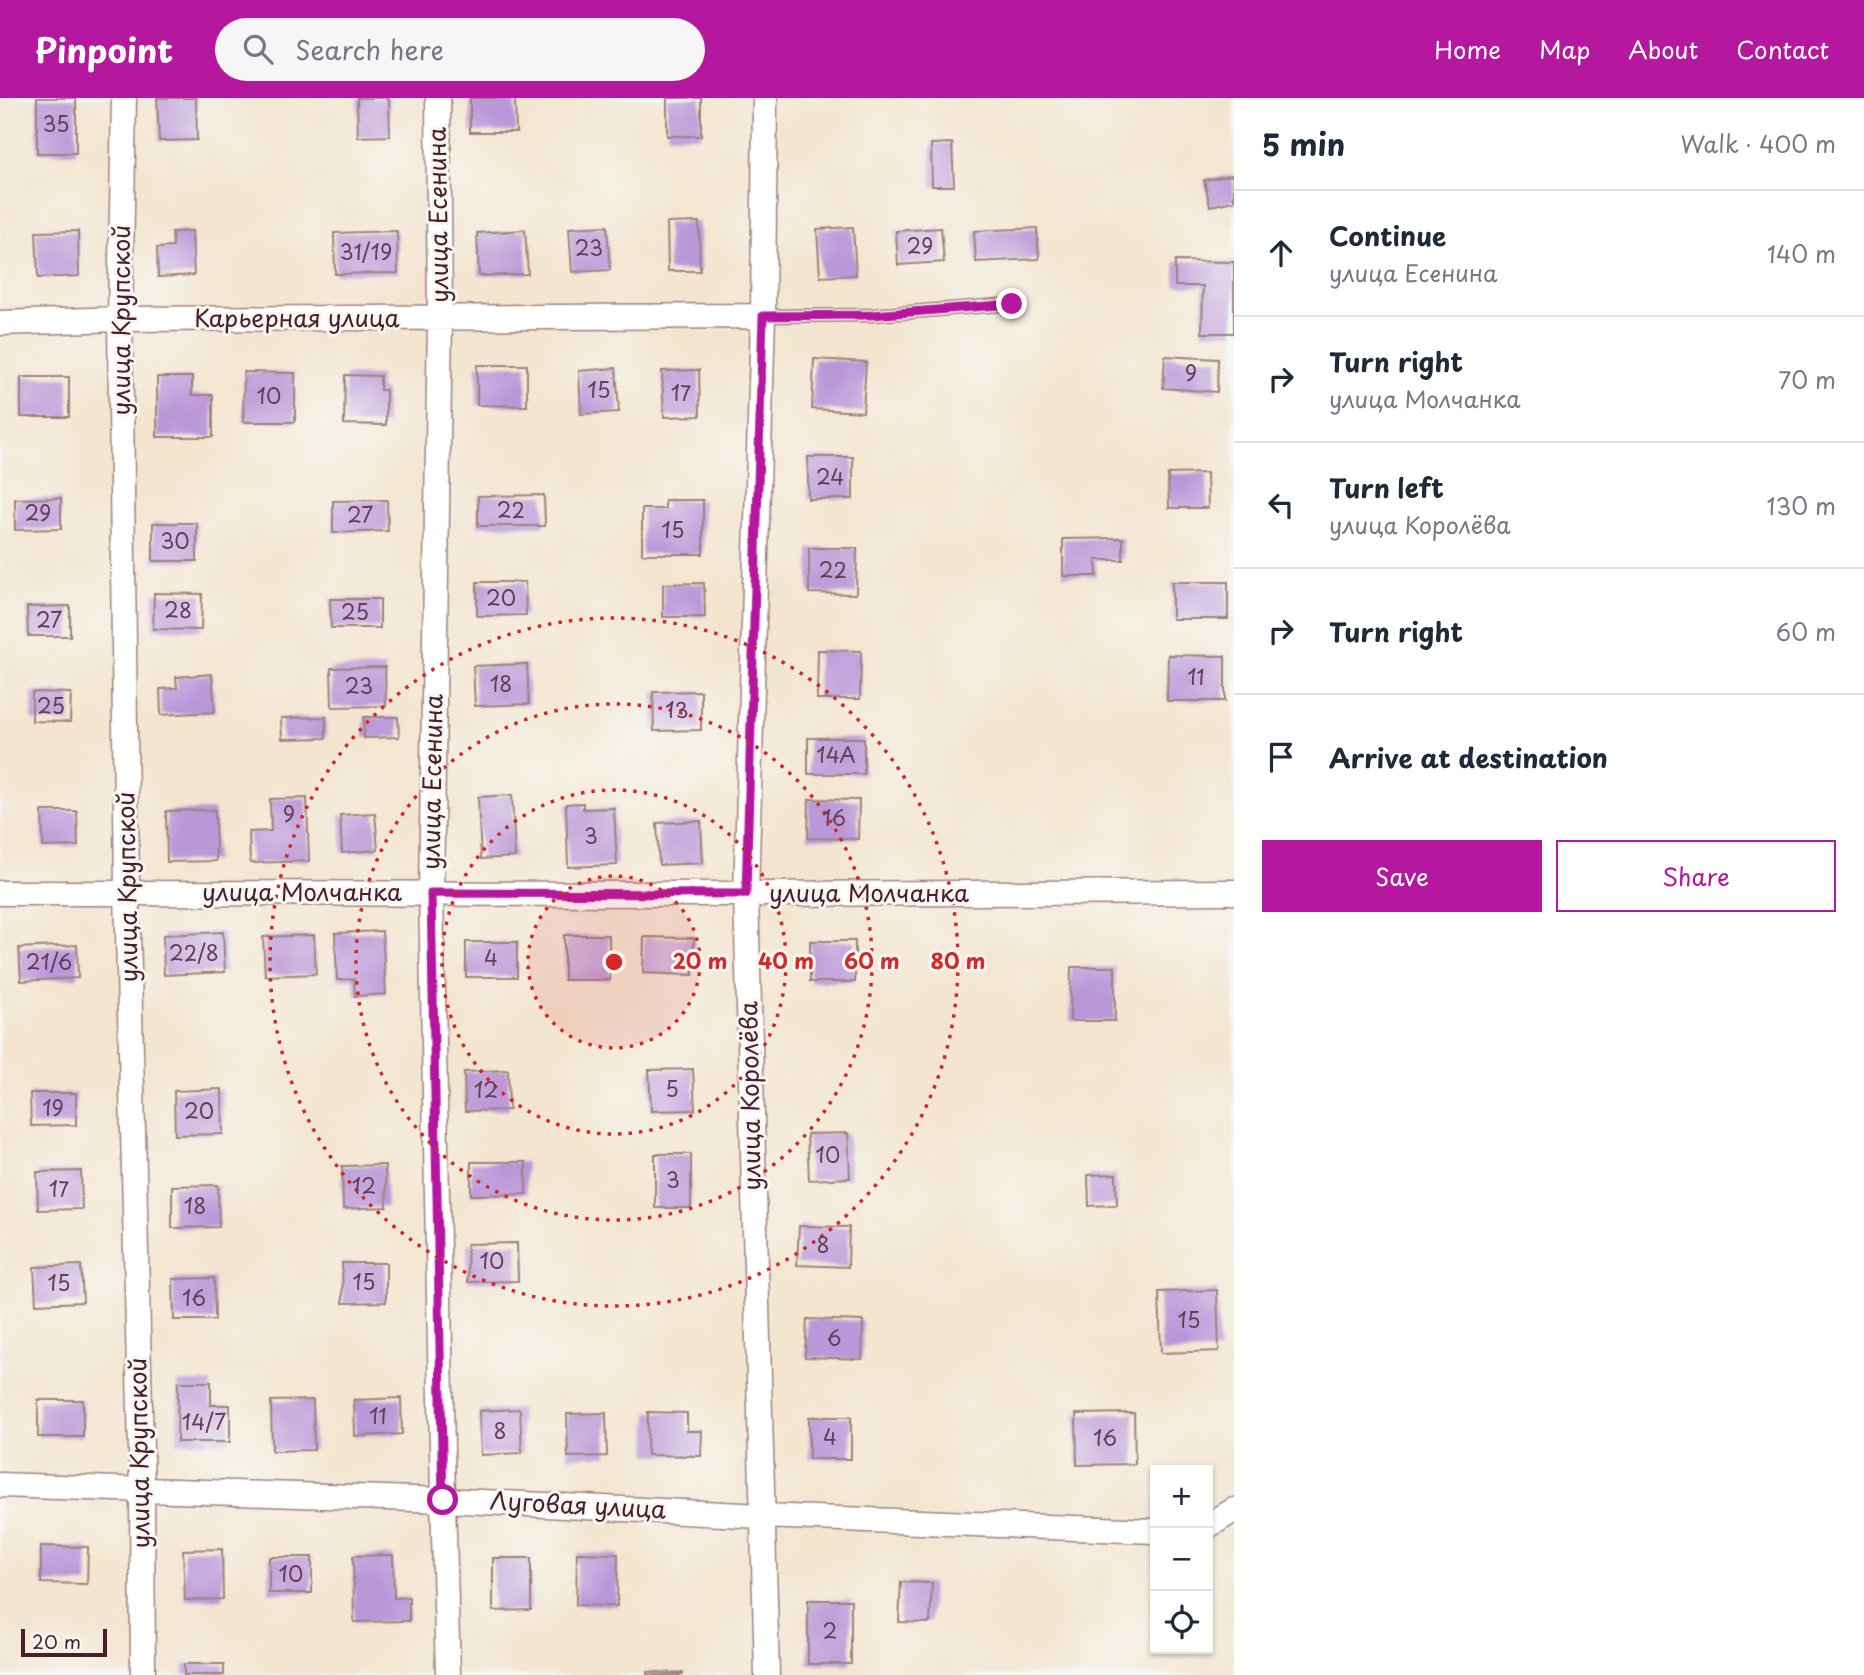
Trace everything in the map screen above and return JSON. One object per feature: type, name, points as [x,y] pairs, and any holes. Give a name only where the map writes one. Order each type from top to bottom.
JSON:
[{"type":"street","name":"улица Крупской","points":[[124,98],[120,319],[127,892],[142,1490],[143,1675]]},
{"type":"street","name":"улица Есенина","points":[[438,98],[440,318],[431,893],[448,1675]]},
{"type":"street","name":"улица Королёва","points":[[765,98],[763,316],[746,894],[767,1675]]},
{"type":"street","name":"Карьерная улица","points":[[0,323],[120,319],[763,316]]},
{"type":"street","name":"улица Молчанка","points":[[0,893],[1234,892]]},
{"type":"street","name":"Луговая улица","points":[[0,1485],[443,1500],[1150,1531]]},
{"type":"street","points":[[1213,1523],[1234,1510]]},
{"type":"lane","points":[[763,316],[873,315],[1012,304]]},
{"type":"building","points":[[37,98],[76,98],[76,153],[37,153]]},
{"type":"building","points":[[157,98],[196,98],[197,140],[159,141]]},
{"type":"building","points":[[357,98],[389,98],[390,136],[358,137]]},
{"type":"building","points":[[470,98],[515,98],[516,132],[470,132]]},
{"type":"building","points":[[667,98],[701,98],[701,136],[667,136]]},
{"type":"building","points":[[952,143],[954,186],[932,186],[931,144]]},
{"type":"building","points":[[1232,175],[1234,201],[1210,206],[1204,180]]},
{"type":"building","points":[[699,222],[700,271],[668,271],[667,223]]},
{"type":"building","points":[[607,226],[610,270],[572,272],[569,228]]},
{"type":"building","points":[[853,227],[856,275],[820,277],[817,229]]},
{"type":"building","points":[[941,228],[944,262],[898,265],[896,231]]},
{"type":"building","points":[[1037,228],[1039,259],[976,262],[974,231]]},
{"type":"building","points":[[525,230],[528,274],[479,276],[477,233]]},
{"type":"building","points":[[78,231],[79,276],[38,278],[36,232]]},
{"type":"building","points":[[192,231],[194,275],[158,277],[157,248],[173,247],[172,232]]},
{"type":"building","points":[[397,231],[398,273],[335,274],[334,233]]},
{"type":"building","points":[[1175,261],[1234,262],[1234,333],[1202,333],[1203,286],[1175,286]]},
{"type":"building","points":[[1165,356],[1218,359],[1217,392],[1163,388]]},
{"type":"building","points":[[814,359],[866,362],[863,412],[812,409]]},
{"type":"building","points":[[477,365],[527,365],[527,406],[477,405]]},
{"type":"building","points":[[616,368],[619,412],[581,414],[579,371]]},
{"type":"building","points":[[699,370],[700,416],[664,417],[662,371]]},
{"type":"building","points":[[244,372],[295,373],[295,422],[243,422]]},
{"type":"building","points":[[345,375],[380,376],[380,390],[386,390],[386,425],[344,424]]},
{"type":"building","points":[[21,377],[69,377],[69,417],[21,417]]},
{"type":"building","points":[[157,377],[192,377],[192,395],[213,395],[213,437],[157,437]]},
{"type":"building","points":[[808,457],[853,457],[853,499],[808,499]]},
{"type":"building","points":[[1207,473],[1208,508],[1169,508],[1168,474]]},
{"type":"building","points":[[544,495],[545,526],[478,526],[478,496]]},
{"type":"building","points":[[61,498],[61,529],[15,530],[15,499]]},
{"type":"building","points":[[387,500],[388,531],[333,533],[333,501]]},
{"type":"building","points":[[665,500],[703,500],[703,554],[642,554],[642,509],[665,509]]},
{"type":"building","points":[[153,523],[197,523],[197,561],[153,561]]},
{"type":"building","points":[[1123,538],[1123,560],[1096,560],[1097,576],[1063,576],[1063,539]]},
{"type":"building","points":[[809,548],[857,548],[856,594],[809,593]]},
{"type":"building","points":[[477,582],[525,582],[526,615],[477,616]]},
{"type":"building","points":[[1172,582],[1228,582],[1228,619],[1172,619]]},
{"type":"building","points":[[704,583],[705,617],[663,617],[663,584]]},
{"type":"building","points":[[154,593],[202,594],[201,630],[153,629]]},
{"type":"building","points":[[330,599],[380,599],[380,628],[331,628]]},
{"type":"building","points":[[70,606],[70,636],[28,636],[27,607]]},
{"type":"building","points":[[818,650],[861,651],[860,699],[817,699]]},
{"type":"building","points":[[1168,655],[1225,656],[1225,701],[1167,701]]},
{"type":"building","points":[[527,664],[529,704],[475,706],[473,666]]},
{"type":"building","points":[[385,667],[386,706],[332,707],[331,668]]},
{"type":"building","points":[[212,674],[215,712],[161,715],[160,689],[177,688],[176,677]]},
{"type":"building","points":[[701,691],[701,730],[654,731],[653,692]]},
{"type":"building","points":[[32,692],[71,693],[70,722],[32,721]]},
{"type":"building","points":[[326,717],[326,738],[282,739],[281,718]]},
{"type":"building","points":[[364,717],[398,717],[399,737],[364,738]]},
{"type":"building","points":[[808,738],[864,738],[864,774],[808,774]]},
{"type":"building","points":[[512,795],[515,857],[481,859],[478,797]]},
{"type":"building","points":[[307,798],[309,861],[250,863],[249,832],[271,831],[270,799]]},
{"type":"building","points":[[809,799],[859,800],[858,839],[808,838]]},
{"type":"building","points":[[583,803],[583,809],[614,808],[617,865],[568,867],[566,804]]},
{"type":"building","points":[[215,810],[216,861],[167,862],[166,811]]},
{"type":"building","points":[[42,811],[77,811],[78,846],[43,847]]},
{"type":"building","points":[[375,813],[378,850],[342,853],[340,815]]},
{"type":"building","points":[[701,821],[703,863],[659,865],[657,823]]},
{"type":"building","points":[[382,931],[386,994],[355,996],[354,979],[337,980],[335,933]]},
{"type":"building","points":[[223,932],[225,972],[164,975],[163,935]]},
{"type":"building","points":[[314,935],[316,974],[265,976],[263,937]]},
{"type":"building","points":[[564,935],[609,935],[610,980],[564,980]]},
{"type":"building","points":[[644,937],[694,938],[693,975],[643,973]]},
{"type":"building","points":[[810,941],[855,941],[855,982],[810,982]]},
{"type":"building","points":[[466,942],[517,942],[517,977],[466,977]]},
{"type":"building","points":[[77,945],[78,978],[21,981],[19,948]]},
{"type":"building","points":[[1071,967],[1115,967],[1115,1021],[1070,1021]]},
{"type":"building","points":[[693,1069],[695,1110],[651,1111],[649,1070]]},
{"type":"building","points":[[508,1070],[509,1110],[465,1111],[464,1072]]},
{"type":"building","points":[[222,1089],[223,1134],[175,1135],[174,1091]]},
{"type":"building","points":[[30,1093],[76,1093],[76,1125],[31,1126]]},
{"type":"building","points":[[848,1133],[850,1178],[809,1180],[807,1134]]},
{"type":"building","points":[[655,1154],[691,1154],[691,1208],[655,1208]]},
{"type":"building","points":[[471,1162],[526,1162],[526,1194],[471,1195]]},
{"type":"building","points":[[385,1165],[387,1207],[343,1209],[342,1166]]},
{"type":"building","points":[[81,1171],[82,1209],[38,1210],[37,1172]]},
{"type":"building","points":[[1116,1174],[1117,1205],[1089,1206],[1088,1175]]},
{"type":"building","points":[[218,1185],[219,1227],[172,1228],[172,1186]]},
{"type":"building","points":[[799,1226],[849,1227],[848,1267],[797,1265]]},
{"type":"building","points":[[517,1243],[518,1281],[468,1282],[467,1244]]},
{"type":"building","points":[[342,1263],[386,1263],[386,1302],[343,1303]]},
{"type":"building","points":[[81,1265],[83,1302],[36,1304],[34,1267]]},
{"type":"building","points":[[214,1278],[215,1320],[174,1320],[173,1279]]},
{"type":"building","points":[[1217,1290],[1219,1351],[1161,1353],[1159,1292]]},
{"type":"building","points":[[807,1319],[863,1321],[862,1359],[805,1357]]},
{"type":"building","points":[[178,1382],[211,1382],[211,1405],[230,1405],[230,1442],[177,1442]]},
{"type":"building","points":[[401,1398],[402,1434],[355,1436],[354,1400]]},
{"type":"building","points":[[38,1400],[83,1400],[83,1437],[38,1437]]},
{"type":"building","points":[[313,1400],[314,1450],[272,1451],[271,1401]]},
{"type":"building","points":[[520,1409],[522,1453],[481,1455],[479,1411]]},
{"type":"building","points":[[648,1412],[687,1413],[687,1431],[702,1431],[701,1456],[647,1455]]},
{"type":"building","points":[[606,1413],[607,1456],[568,1457],[567,1414]]},
{"type":"building","points":[[1134,1413],[1135,1464],[1077,1465],[1076,1414]]},
{"type":"building","points":[[809,1417],[851,1417],[851,1459],[809,1459]]},
{"type":"building","points":[[41,1546],[88,1547],[87,1584],[41,1583]]},
{"type":"building","points":[[222,1549],[223,1599],[185,1600],[183,1550]]},
{"type":"building","points":[[577,1553],[618,1554],[617,1606],[576,1605]]},
{"type":"building","points":[[393,1555],[394,1598],[409,1597],[409,1621],[354,1622],[353,1556]]},
{"type":"building","points":[[269,1557],[312,1557],[312,1593],[269,1593]]},
{"type":"building","points":[[493,1558],[531,1558],[531,1610],[493,1611]]},
{"type":"building","points":[[901,1582],[932,1583],[930,1623],[899,1622]]},
{"type":"building","points":[[808,1600],[851,1600],[851,1664],[808,1664]]},
{"type":"building","points":[[184,1664],[224,1664],[224,1675],[184,1675]]},
{"type":"building","points":[[647,1672],[683,1673],[683,1675],[647,1675]]},
{"type":"route","points":[[443,1500],[431,893],[746,894],[763,316],[873,315],[1012,304]]}]
